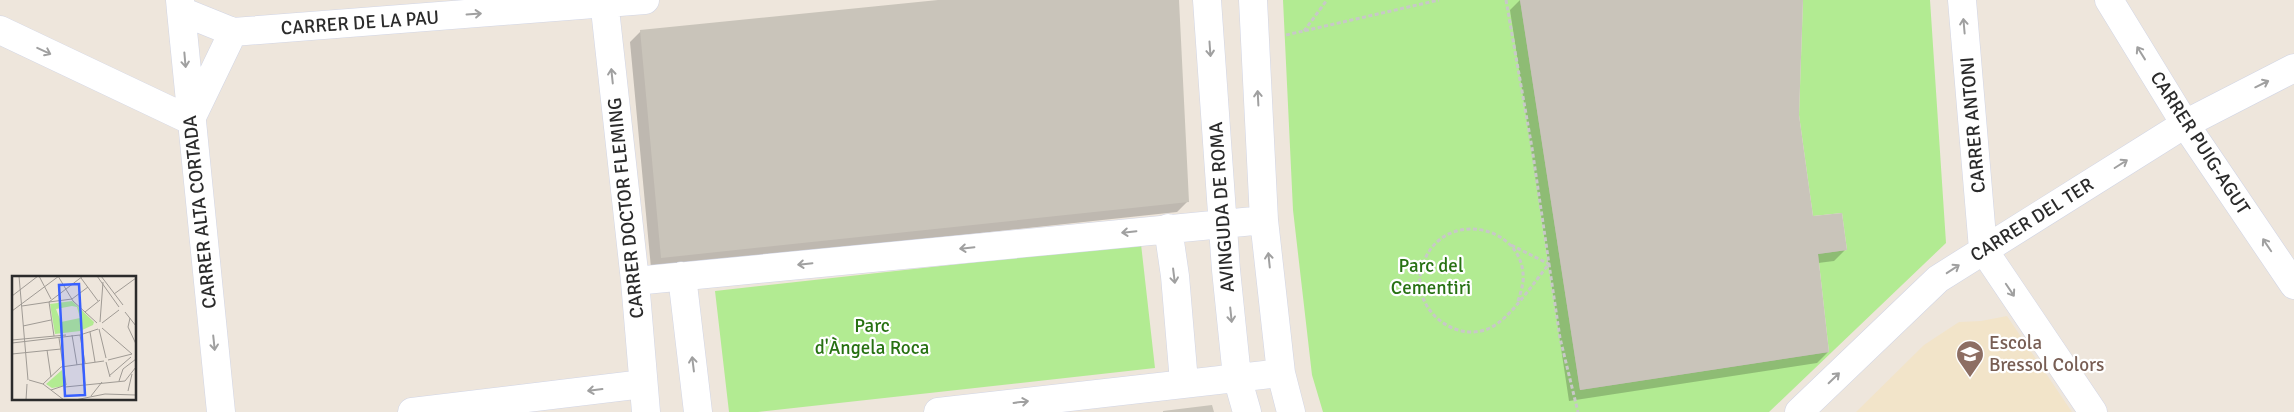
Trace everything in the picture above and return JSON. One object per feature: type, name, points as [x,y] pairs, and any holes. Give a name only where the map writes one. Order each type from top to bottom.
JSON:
[{"type":"street","name":"CARRER DE LA PAU","points":[[233,32],[645,0]]},
{"type":"street","name":"AVINGUDA DE ROMA","points":[[1207,0],[1222,223],[1237,377],[1247,412]]},
{"type":"street","points":[[1252,0],[1264,220],[1281,373],[1291,412]]},
{"type":"street","name":"CARRER ANTONI","points":[[1962,0],[1983,249]]},
{"type":"street","name":"CARRER PUIG-AGUT","points":[[2109,0],[2185,124],[2294,285]]},
{"type":"street","name":"CARRER DOCTOR FLEMING","points":[[604,2],[635,280],[646,412]]},
{"type":"street","name":"CARRER ALTA CORTADA","points":[[181,6],[233,32]]},
{"type":"street","name":"CARRER ALTA CORTADA","points":[[181,6],[190,120],[221,412]]},
{"type":"street","points":[[0,30],[190,120],[233,32]]},
{"type":"street","name":"CARRER DEL TER","points":[[1799,412],[1938,279],[2185,124],[2294,68]]},
{"type":"street","points":[[635,280],[1264,220]]},
{"type":"street","points":[[1168,228],[1175,276],[1184,382]]},
{"type":"street","points":[[1983,249],[2093,412]]},
{"type":"street","points":[[682,276],[698,412]]},
{"type":"street","points":[[938,412],[1184,382],[1281,373]]},
{"type":"street","points":[[412,412],[643,384]]},
{"type":"path","points":[[1304,31],[1327,0]]},
{"type":"path","points":[[1285,36],[1439,0]]},
{"type":"path","points":[[1506,0],[1532,148],[1560,338],[1578,412]]},
{"type":"path","points":[[1472,228],[1492,232],[1508,244],[1549,264],[1507,317],[1490,328],[1470,332],[1450,328],[1433,316],[1423,299],[1419,278],[1424,259],[1435,242],[1452,231],[1472,228]]},
{"type":"path","points":[[1508,244],[1519,261],[1523,281],[1518,301]]},
{"type":"shaded area","name":"Escola Bressol Colors","points":[[2007,316],[2072,412],[1856,412],[1924,345],[1959,322],[1981,321]]},
{"type":"green space","name":"Parc del Cementiri","points":[[1283,0],[1520,0],[1580,390],[1829,352],[1818,254],[1847,250],[1842,213],[1813,216],[1799,115],[1803,0],[1930,0],[1946,243],[1769,412],[1323,412],[1312,375],[1293,210]]},
{"type":"green space","name":"Parc d'Àngela Roca","points":[[1141,244],[1155,368],[758,412],[729,412],[715,291]]},
{"type":"building","points":[[938,0],[1179,0],[1189,202],[661,258],[640,30]]},
{"type":"building","points":[[1520,0],[1803,0],[1799,115],[1813,216],[1842,213],[1847,250],[1818,254],[1829,352],[1580,390]]},
{"type":"building","points":[[1212,405],[1214,412],[1163,412],[1163,411]]},
{"type":"place","name":"Escola Bressol Colors","points":[[1970,378]]}]
